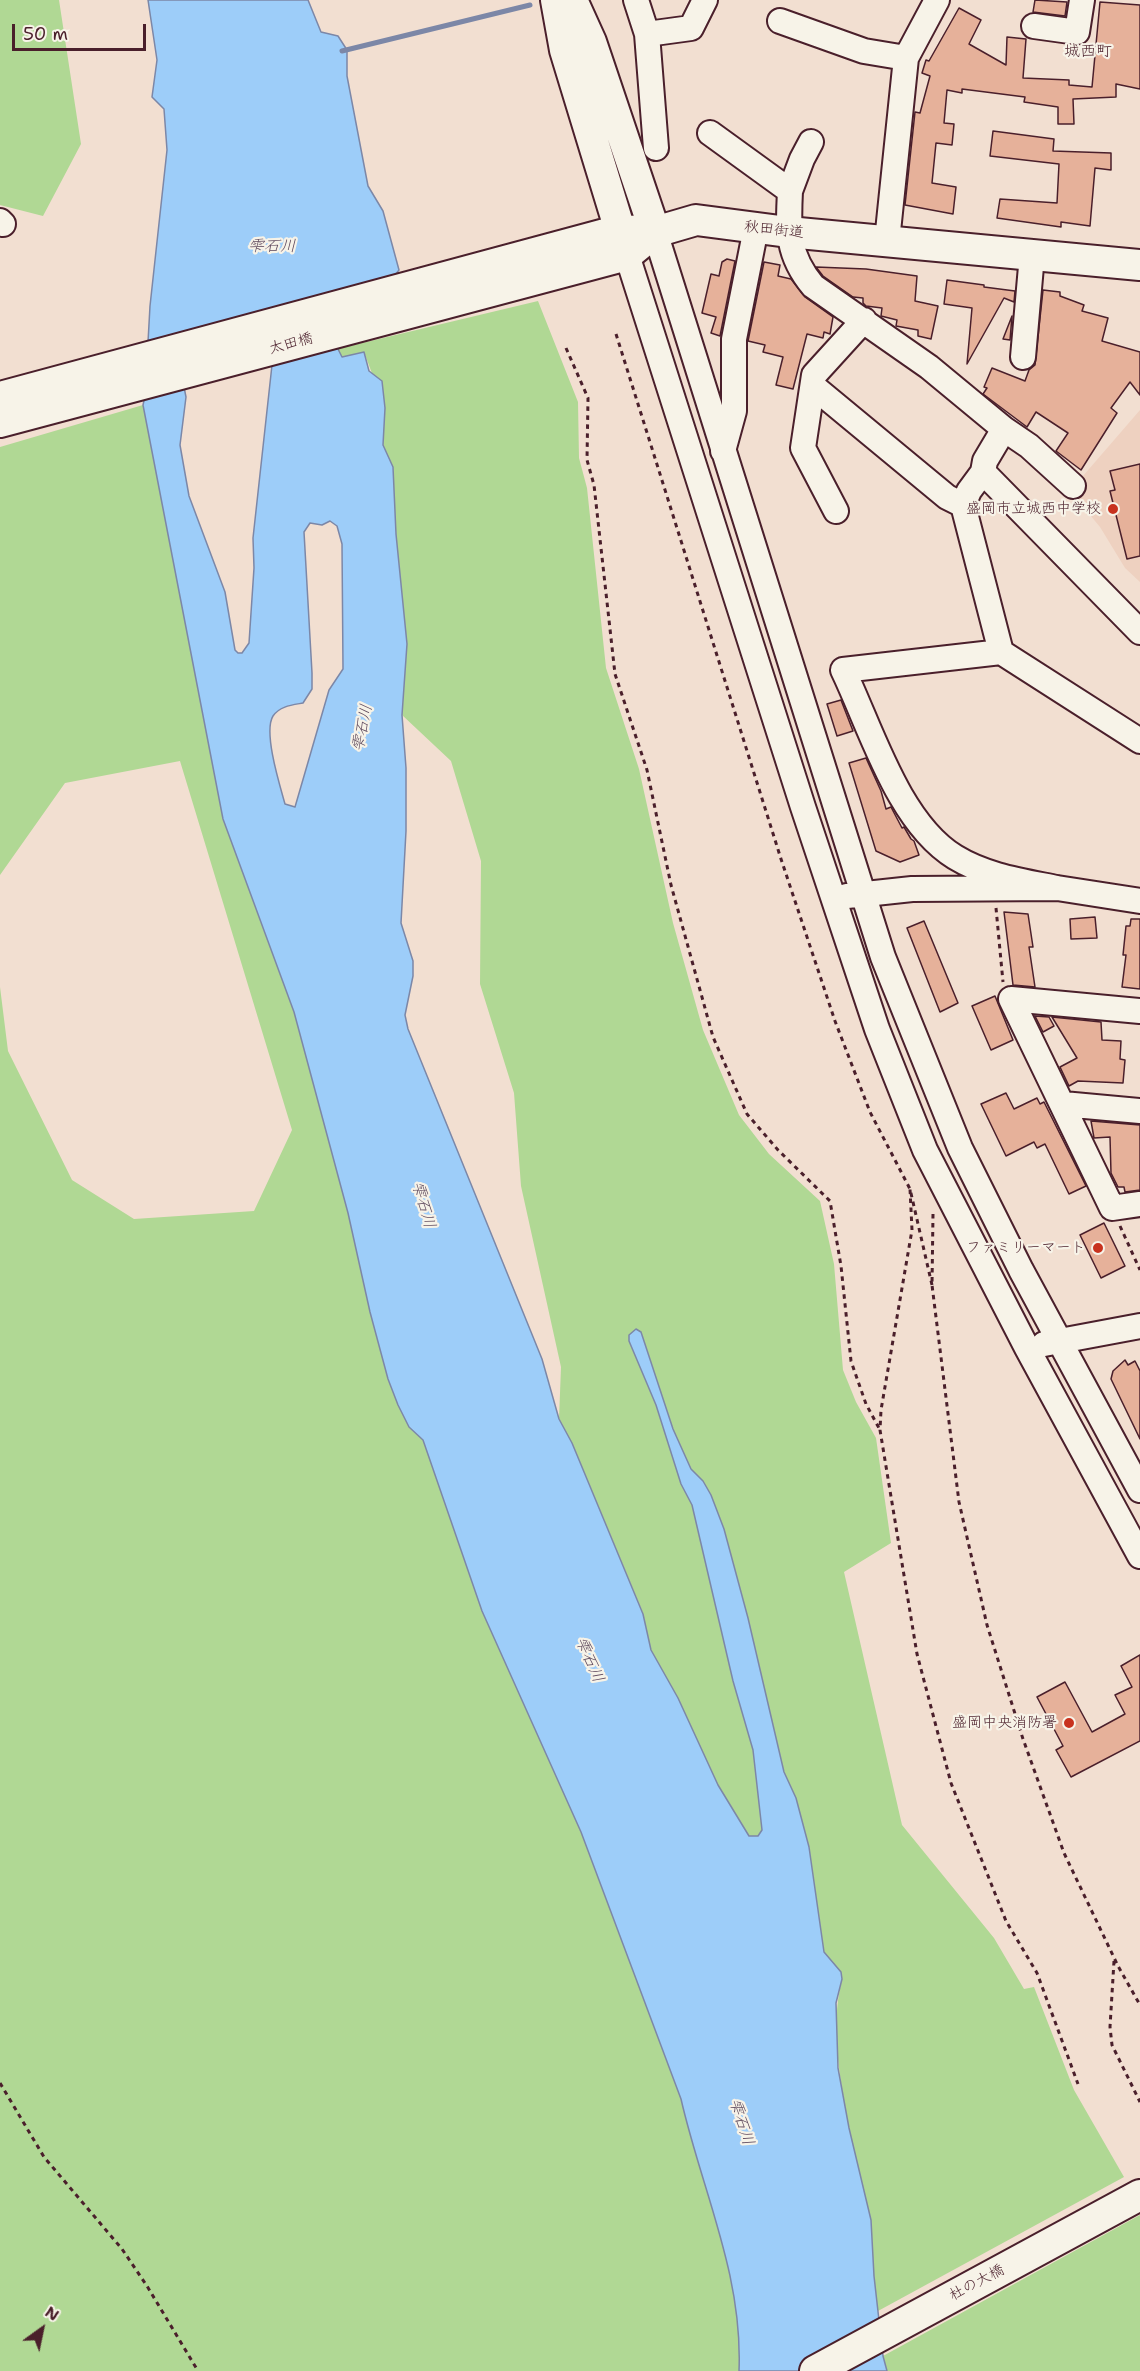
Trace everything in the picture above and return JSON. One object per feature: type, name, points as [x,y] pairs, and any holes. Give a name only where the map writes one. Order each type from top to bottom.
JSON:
[{"type":"main road","points":[[556,0],[565,50],[624,243]]},
{"type":"main road","points":[[572,0],[591,42],[655,232],[624,243],[579,254]]},
{"type":"main road","name":"秋田街道","points":[[655,232],[696,220],[788,232],[1140,265]]},
{"type":"main road","name":"太田橋","points":[[0,397],[579,254]]},
{"type":"main road","name":"太田橋","points":[[0,422],[579,254]]},
{"type":"main road","name":"杜の大橋","points":[[815,2371],[1140,2195]]},
{"type":"street","points":[[636,0],[647,34],[656,148]]},
{"type":"street","points":[[647,34],[691,28],[705,0]]},
{"type":"street","points":[[887,241],[906,58],[937,0]]},
{"type":"street","points":[[1034,26],[1077,32],[1082,0]]},
{"type":"street","points":[[780,21],[864,51],[906,58]]},
{"type":"street","points":[[710,133],[790,191]]},
{"type":"street","points":[[811,142],[790,191],[788,232],[799,269],[813,286],[929,367],[1004,429],[1029,446],[1073,486]]},
{"type":"street","points":[[723,451],[734,411],[735,339],[756,228]]},
{"type":"street","points":[[655,232],[883,957],[960,1148],[1140,1490]]},
{"type":"street","points":[[624,243],[877,1029],[925,1150],[1027,1348],[1140,1556]]},
{"type":"street","points":[[1023,357],[1032,255]]},
{"type":"street","points":[[836,511],[803,448],[814,375],[864,321]]},
{"type":"street","points":[[814,387],[946,497],[963,505]]},
{"type":"street","points":[[1000,652],[963,505],[969,491],[983,472],[985,461],[1004,429]]},
{"type":"street","points":[[983,472],[1140,632]]},
{"type":"street","points":[[1140,741],[1000,652],[843,670],[892,781],[925,830],[955,857],[1006,878],[1140,901]]},
{"type":"street","points":[[833,898],[912,889],[1057,888]]},
{"type":"street","points":[[1011,999],[1140,1011]]},
{"type":"street","points":[[1011,999],[1112,1208],[1140,1204]]},
{"type":"street","points":[[1063,1104],[1140,1111]]},
{"type":"street","points":[[1027,1348],[1140,1326]]},
{"type":"path","points":[[616,334],[777,848],[835,1021],[870,1112],[910,1189],[933,1285],[959,1502],[987,1625],[1023,1739],[1064,1853],[1114,1959],[1140,2005]]},
{"type":"path","points":[[566,348],[588,398],[587,460],[594,485],[615,674],[647,770],[671,885],[713,1037],[747,1114],[778,1150],[830,1201],[841,1266],[851,1361],[866,1404],[880,1430]]},
{"type":"path","points":[[996,907],[1004,991],[1011,999]]},
{"type":"path","points":[[910,1189],[912,1230],[883,1398],[880,1430],[917,1654],[951,1782],[1006,1921],[1037,1973],[1078,2084]]},
{"type":"path","points":[[933,1204],[933,1285]]},
{"type":"path","points":[[1112,1208],[1140,1270]]},
{"type":"path","points":[[1114,1959],[1110,2027],[1113,2045],[1140,2102]]},
{"type":"path","points":[[0,2083],[44,2157],[122,2249],[198,2371]]},
{"type":"shaded area","name":"盛岡市立城西中学校","points":[[1140,410],[1140,582],[1125,568],[1100,527],[1070,491]]},
{"type":"green space","points":[[0,0],[59,0],[81,144],[43,216],[0,205]]},
{"type":"green space","points":[[538,301],[578,402],[579,458],[587,488],[606,668],[639,769],[673,923],[703,1030],[739,1115],[769,1154],[820,1201],[834,1264],[843,1370],[856,1402],[876,1438],[891,1543],[844,1572],[902,1825],[994,1938],[1024,1989],[1034,1987],[1074,2090],[1124,2177],[878,2311],[838,2057],[836,2018],[842,1979],[824,1952],[809,1847],[796,1798],[784,1772],[748,1618],[724,1529],[711,1495],[703,1481],[691,1469],[673,1429],[641,1332],[629,1341],[656,1405],[681,1484],[692,1505],[733,1681],[753,1750],[762,1830],[758,1836],[749,1836],[718,1785],[678,1698],[651,1650],[643,1613],[572,1443],[559,1419],[561,1367],[521,1186],[514,1093],[480,984],[481,861],[451,761],[402,715],[407,644],[396,534],[393,467],[382,445],[385,408],[364,352],[342,357],[337,349]]},
{"type":"green space","points":[[143,405],[223,819],[294,1012],[348,1213],[370,1312],[388,1379],[409,1427],[423,1440],[482,1611],[581,1832],[681,2099],[724,2244],[737,2310],[740,2345],[739,2371],[0,2371],[0,987],[8,1051],[72,1180],[134,1219],[254,1211],[292,1130],[180,761],[65,783],[0,875],[0,447]]},
{"type":"green space","points":[[1140,2215],[1140,2371],[887,2371],[883,2356]]},
{"type":"water","name":"雫石川","points":[[148,0],[308,0],[321,32],[338,36],[347,50],[347,76],[368,186],[383,211],[399,270],[338,349],[342,357],[364,352],[369,371],[382,381],[385,408],[383,445],[393,467],[396,534],[407,644],[402,715],[406,768],[406,831],[401,923],[413,961],[413,976],[405,1015],[408,1029],[542,1359],[559,1419],[572,1443],[643,1614],[651,1650],[678,1698],[718,1785],[749,1836],[758,1836],[762,1830],[753,1750],[733,1681],[692,1505],[681,1484],[656,1405],[629,1341],[629,1335],[636,1329],[641,1332],[673,1429],[691,1469],[703,1481],[711,1495],[724,1529],[748,1618],[784,1772],[796,1798],[809,1847],[824,1952],[841,1972],[842,1979],[836,2003],[838,2068],[849,2128],[871,2220],[874,2276],[883,2356],[887,2371],[739,2371],[739,2335],[728,2267],[681,2099],[581,1832],[482,1611],[423,1440],[409,1427],[388,1379],[370,1312],[348,1213],[294,1012],[223,819],[143,405],[150,306],[167,150],[164,109],[152,97],[157,60]],"holes":[[[272,365],[253,538],[254,568],[249,643],[242,653],[238,653],[235,650],[225,592],[189,496],[180,445],[186,397],[184,387]],[[330,521],[337,526],[342,544],[343,669],[329,690],[295,807],[285,804],[273,759],[270,724],[273,716],[279,710],[286,706],[303,703],[312,689],[304,532],[310,523],[322,525]]]},
{"type":"building","points":[[1035,0],[1067,2],[1065,16],[1033,12]]},
{"type":"building","points":[[1100,2],[1140,5],[1140,89],[1116,84],[1116,97],[1073,99],[1074,124],[1058,124],[1058,107],[1024,102],[1025,97],[962,89],[962,93],[947,90],[944,123],[954,124],[952,145],[936,143],[932,183],[956,187],[953,214],[905,205],[915,112],[920,113],[930,76],[922,73],[926,60],[929,61],[959,8],[981,20],[969,44],[1006,65],[1007,37],[1026,39],[1023,78],[1069,80],[1069,85],[1092,87]]},
{"type":"building","points":[[993,131],[1054,139],[1053,151],[1111,153],[1111,170],[1095,168],[1090,226],[1061,222],[1061,227],[997,218],[1000,199],[1057,203],[1059,164],[990,156]]},
{"type":"building","points":[[727,259],[735,261],[720,336],[711,333],[716,317],[702,313],[711,274],[719,276],[722,262]]},
{"type":"building","points":[[764,262],[780,265],[778,276],[791,279],[805,297],[833,317],[830,334],[824,332],[823,338],[807,334],[793,389],[776,385],[783,357],[763,352],[765,345],[748,341]]},
{"type":"building","points":[[816,267],[866,269],[917,276],[915,301],[938,306],[931,339],[918,336],[918,330],[896,326],[897,320],[881,316],[882,308],[866,306],[863,298],[853,297],[823,276]]},
{"type":"building","points":[[947,280],[1015,291],[1014,302],[1004,298],[967,364],[972,308],[944,304]]},
{"type":"building","points":[[1043,290],[1060,292],[1060,296],[1084,305],[1082,311],[1108,318],[1102,341],[1140,352],[1140,395],[1130,382],[1111,408],[1117,413],[1081,470],[1056,451],[1068,433],[1036,412],[1027,427],[983,394],[987,388],[984,387],[992,368],[1025,381],[1029,370],[1035,365]]},
{"type":"building","points":[[1012,316],[1010,340],[1003,339]]},
{"type":"building","points":[[1140,464],[1140,556],[1127,559],[1110,491],[1115,490],[1110,471]]},
{"type":"building","points":[[841,700],[853,731],[837,736],[827,704]]},
{"type":"building","points":[[866,758],[881,791],[886,809],[891,807],[902,828],[904,827],[914,841],[919,855],[900,862],[876,851],[849,763]]},
{"type":"building","points":[[1004,912],[1028,914],[1033,947],[1029,947],[1035,987],[1013,985]]},
{"type":"building","points":[[1095,917],[1097,938],[1071,939],[1070,919]]},
{"type":"building","points":[[1131,919],[1140,919],[1140,989],[1122,987],[1126,955],[1123,955],[1126,926],[1130,926]]},
{"type":"building","points":[[924,921],[958,1003],[940,1012],[907,928]]},
{"type":"building","points":[[995,996],[1013,1040],[991,1050],[972,1006]]},
{"type":"building","points":[[1035,1016],[1049,1017],[1054,1026],[1043,1032]]},
{"type":"building","points":[[1052,1017],[1101,1022],[1102,1040],[1121,1041],[1120,1059],[1125,1060],[1123,1083],[1078,1081],[1069,1086],[1060,1067],[1077,1058]]},
{"type":"building","points":[[1006,1093],[1014,1109],[1037,1098],[1040,1104],[1044,1102],[1086,1186],[1069,1194],[1045,1144],[1037,1148],[1034,1142],[1006,1156],[981,1104]]},
{"type":"building","points":[[1091,1121],[1140,1125],[1140,1190],[1125,1192],[1124,1187],[1118,1187],[1111,1173],[1110,1137],[1094,1138]]},
{"type":"building","points":[[1104,1223],[1125,1266],[1101,1278],[1080,1235]]},
{"type":"building","points":[[1125,1360],[1128,1365],[1135,1361],[1140,1371],[1140,1439],[1111,1379],[1113,1371]]},
{"type":"building","name":"盛岡中央消防署","points":[[1140,1655],[1140,1741],[1071,1777],[1056,1750],[1063,1746],[1037,1697],[1065,1682],[1092,1732],[1125,1714],[1115,1695],[1132,1687],[1121,1666]]},
{"type":"waterway","points":[[342,51],[530,5]]},
{"type":"place","name":"盛岡市立城西中学校","points":[[1113,509]]},
{"type":"place","name":"ファミリーマート","points":[[1098,1248]]},
{"type":"place","name":"盛岡中央消防署","points":[[1069,1723]]},
{"type":"district","name":"城西町","points":[[1088,52]]}]
